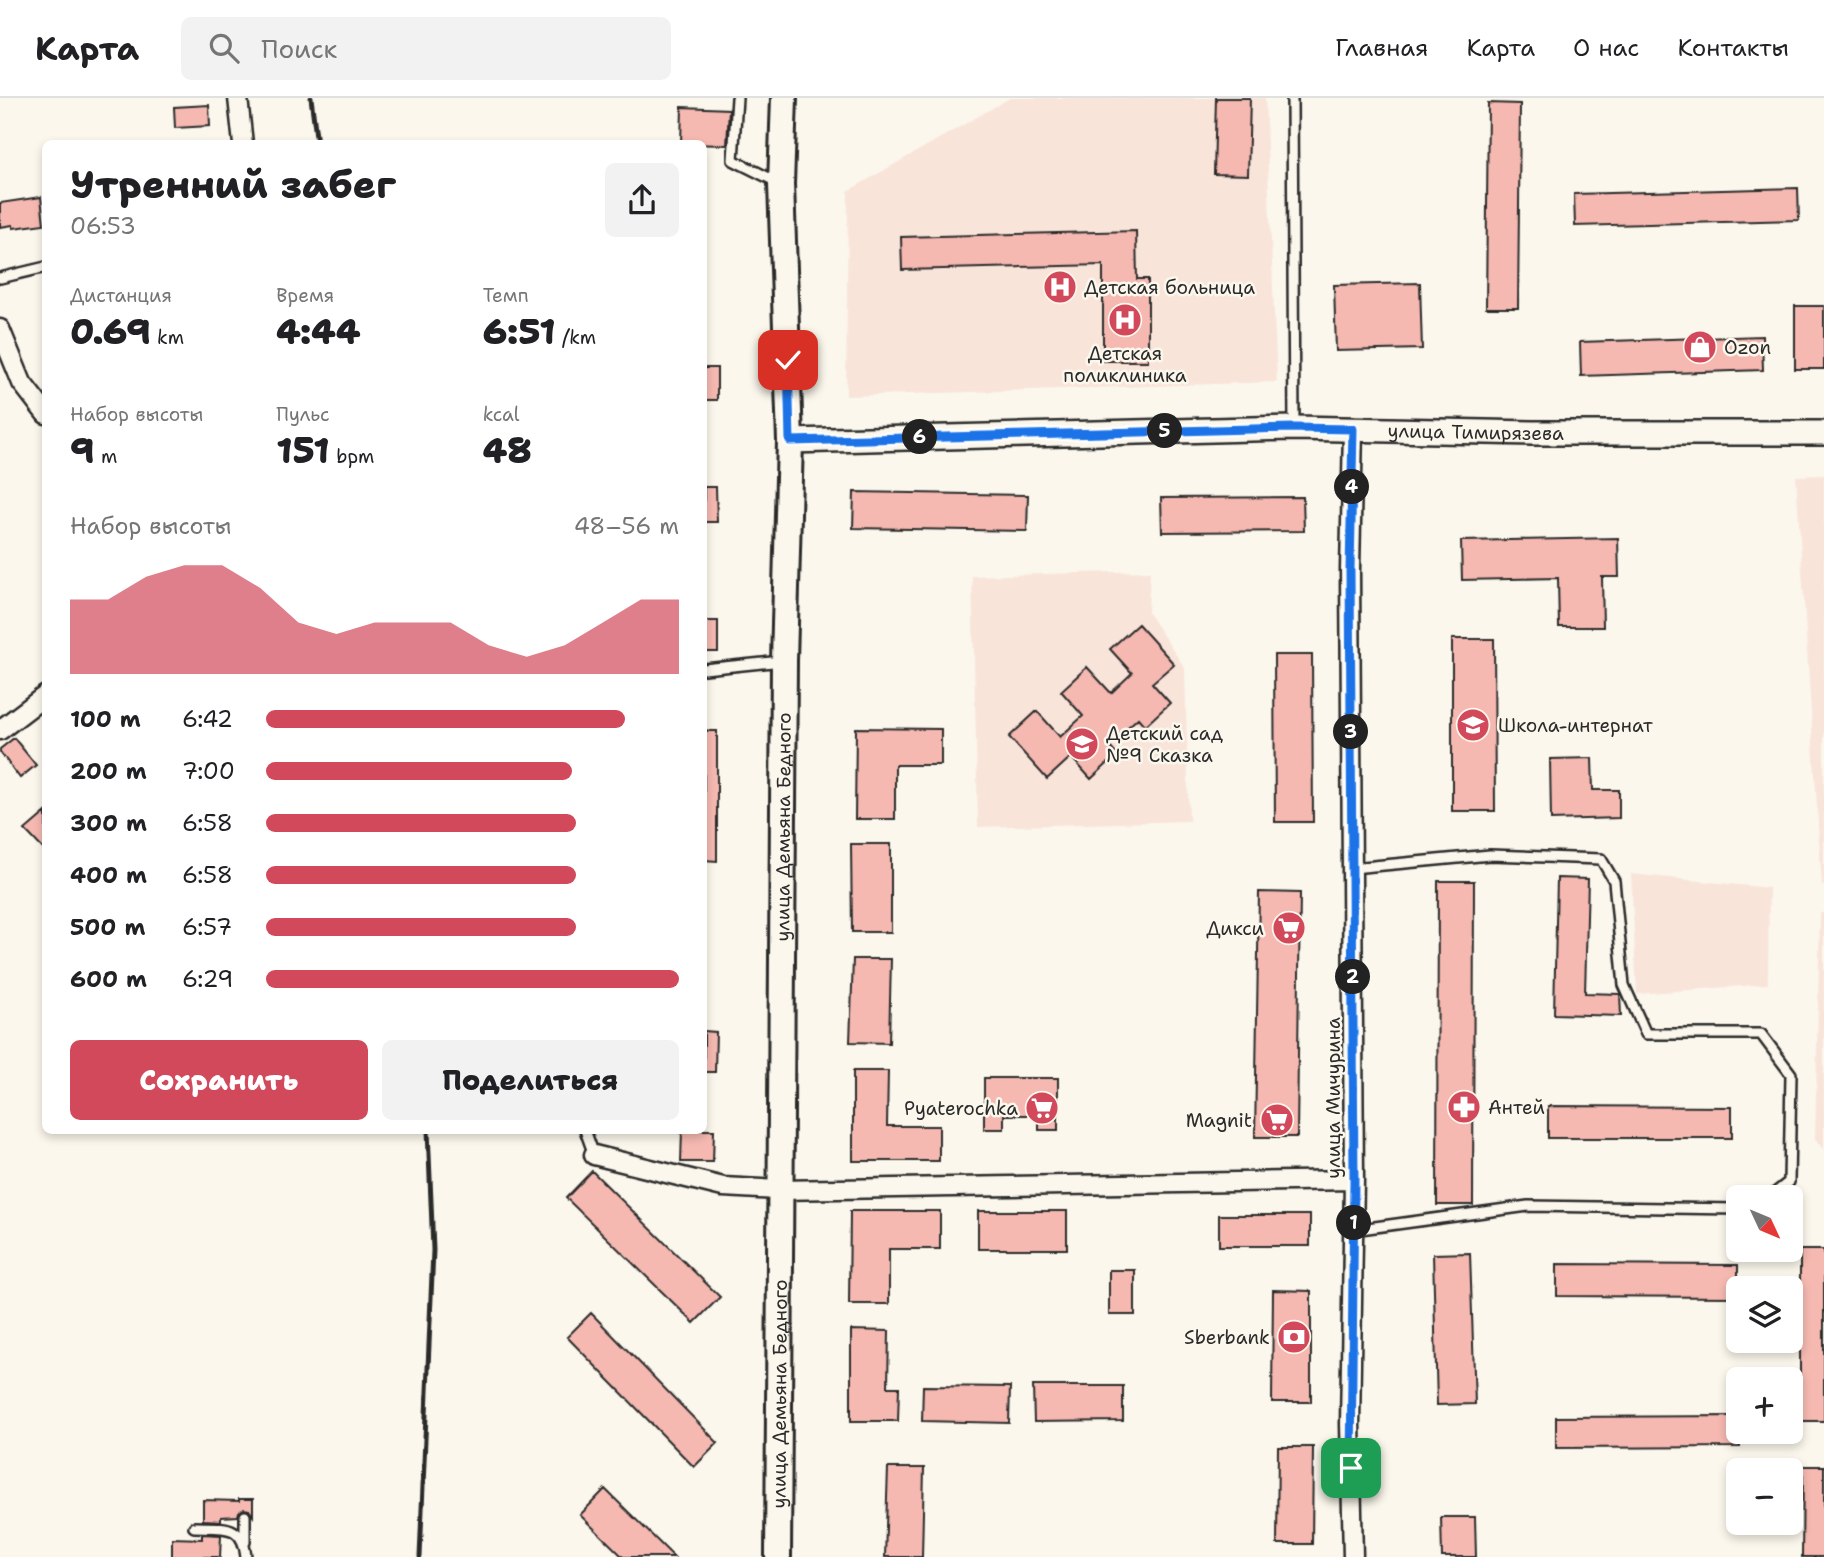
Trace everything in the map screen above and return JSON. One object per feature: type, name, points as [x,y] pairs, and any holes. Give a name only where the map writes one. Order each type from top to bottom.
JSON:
[{"type":"main road","name":"улица Демьяна Бедного","points":[[778,1557],[784,661],[790,441],[781,184],[784,98]]},
{"type":"street","points":[[239,98],[243,140]]},
{"type":"street","points":[[0,329],[22,383],[42,409]]},
{"type":"street","name":"улица Тимирязева","points":[[790,441],[1294,428],[1533,433],[1824,433]]},
{"type":"street","name":"улица Мичурина","points":[[1353,429],[1350,570],[1354,1180],[1350,1424],[1353,1557]]},
{"type":"street","points":[[0,730],[42,698]]},
{"type":"street","points":[[594,1155],[723,1187],[779,1190],[1354,1180]]},
{"type":"lane","points":[[737,98],[733,160],[781,184]]},
{"type":"lane","points":[[1292,98],[1294,428]]},
{"type":"lane","points":[[0,278],[42,268]]},
{"type":"lane","points":[[707,668],[784,661]]},
{"type":"lane","points":[[1352,868],[1490,855],[1601,859],[1614,881],[1624,985],[1646,1034],[1761,1034],[1791,1074],[1789,1182],[1785,1185]]},
{"type":"lane","points":[[586,1134],[594,1155]]},
{"type":"lane","points":[[1353,1230],[1528,1206],[1726,1209]]},
{"type":"lane","points":[[245,1516],[246,1557]]},
{"type":"lane","points":[[194,1527],[225,1528],[238,1533],[245,1542]]},
{"type":"shaded area","name":"Детская больница","points":[[1010,98],[1265,98],[1277,382],[846,396],[848,191]]},
{"type":"shaded area","points":[[1824,475],[1824,886],[1822,886],[1796,476]]},
{"type":"shaded area","name":"Детский сад №9 Сказка","points":[[1150,571],[1148,613],[1185,668],[1189,821],[978,827],[972,576]]},
{"type":"shaded area","points":[[1631,874],[1769,888],[1768,984],[1637,994]]},
{"type":"shaded area","points":[[1820,913],[1824,913],[1824,1150],[1815,1139]]},
{"type":"building","points":[[1216,98],[1250,98],[1248,175],[1214,174]]},
{"type":"building","points":[[1488,103],[1520,104],[1518,308],[1486,308]]},
{"type":"building","points":[[209,105],[210,126],[175,128],[174,107]]},
{"type":"building","points":[[682,107],[729,109],[727,145],[707,145],[707,140],[681,140]]},
{"type":"building","points":[[1798,188],[1799,220],[1575,226],[1574,194]]},
{"type":"building","points":[[41,197],[42,224],[0,227],[0,203]]},
{"type":"building","points":[[1136,231],[1137,279],[1148,279],[1148,361],[1103,361],[1103,265],[902,270],[901,237]]},
{"type":"building","points":[[1420,283],[1422,349],[1336,351],[1334,285]]},
{"type":"building","points":[[1795,306],[1824,306],[1824,369],[1795,369]]},
{"type":"building","points":[[1762,336],[1763,370],[1581,376],[1580,342]]},
{"type":"building","points":[[707,368],[717,368],[717,400],[707,400]]},
{"type":"building","points":[[707,487],[716,487],[717,522],[707,522]]},
{"type":"building","points":[[854,492],[1028,495],[1027,531],[853,528]]},
{"type":"building","points":[[1303,497],[1304,531],[1162,532],[1161,498]]},
{"type":"building","points":[[1618,538],[1619,577],[1602,577],[1603,627],[1559,627],[1558,578],[1462,580],[1461,541]]},
{"type":"building","points":[[707,621],[718,621],[718,652],[707,652]]},
{"type":"building","points":[[1138,624],[1174,664],[1152,683],[1170,703],[1145,726],[1138,718],[1108,745],[1117,755],[1091,779],[1071,757],[1047,779],[1009,737],[1037,711],[1060,737],[1083,716],[1061,691],[1087,667],[1111,693],[1132,673],[1110,649]]},
{"type":"building","name":"Школа-интернат","points":[[1452,639],[1494,639],[1495,811],[1452,811]]},
{"type":"building","points":[[1274,655],[1312,655],[1313,822],[1275,822]]},
{"type":"building","points":[[856,728],[941,729],[941,765],[895,765],[895,819],[855,819]]},
{"type":"building","points":[[707,731],[717,731],[717,861],[707,860]]},
{"type":"building","points":[[14,738],[36,765],[20,778],[0,752],[0,749]]},
{"type":"building","points":[[1592,758],[1593,790],[1619,790],[1619,818],[1551,820],[1550,759]]},
{"type":"building","points":[[42,815],[42,848],[25,830]]},
{"type":"building","points":[[851,844],[891,844],[891,932],[852,932]]},
{"type":"building","points":[[1557,878],[1588,879],[1585,993],[1620,994],[1621,1016],[1554,1014]]},
{"type":"building","points":[[1438,881],[1474,881],[1473,1205],[1437,1205]]},
{"type":"building","points":[[1259,892],[1300,893],[1297,1137],[1255,1137]]},
{"type":"building","points":[[853,959],[891,959],[889,1043],[850,1042]]},
{"type":"building","points":[[707,1031],[716,1032],[715,1072],[707,1072]]},
{"type":"building","points":[[853,1071],[888,1071],[887,1126],[939,1126],[939,1161],[853,1161]]},
{"type":"building","points":[[984,1078],[1058,1078],[1058,1130],[1039,1130],[1039,1115],[1004,1115],[1004,1129],[984,1129]]},
{"type":"building","points":[[1548,1106],[1732,1107],[1732,1138],[1548,1138]]},
{"type":"building","points":[[707,1130],[714,1130],[713,1162],[681,1162],[682,1134],[707,1134]]},
{"type":"building","points":[[592,1171],[720,1297],[694,1323],[566,1198]]},
{"type":"building","points":[[850,1211],[940,1211],[940,1249],[889,1249],[889,1304],[849,1304]]},
{"type":"building","points":[[978,1211],[1067,1211],[1067,1249],[978,1249]]},
{"type":"building","points":[[1219,1215],[1310,1215],[1310,1246],[1219,1246]]},
{"type":"building","points":[[1803,1250],[1824,1250],[1824,1421],[1803,1421],[1803,1367],[1800,1367],[1800,1353],[1803,1353],[1803,1276],[1800,1276]]},
{"type":"building","points":[[1470,1253],[1475,1404],[1437,1405],[1433,1254]]},
{"type":"building","points":[[1557,1264],[1738,1265],[1738,1276],[1726,1276],[1726,1297],[1557,1296]]},
{"type":"building","points":[[1109,1270],[1135,1270],[1135,1315],[1109,1315]]},
{"type":"building","points":[[1273,1290],[1311,1291],[1311,1402],[1272,1402]]},
{"type":"building","points":[[591,1313],[718,1443],[694,1467],[567,1337]]},
{"type":"building","points":[[851,1330],[889,1331],[888,1387],[899,1387],[898,1421],[851,1421]]},
{"type":"building","points":[[923,1386],[1010,1387],[1009,1423],[922,1421]]},
{"type":"building","points":[[1033,1386],[1123,1386],[1123,1421],[1034,1422]]},
{"type":"building","points":[[1726,1416],[1726,1444],[1740,1444],[1740,1447],[1556,1448],[1556,1417]]},
{"type":"building","points":[[1278,1447],[1313,1447],[1312,1544],[1277,1544]]},
{"type":"building","points":[[1803,1466],[1824,1466],[1824,1557],[1802,1557]]},
{"type":"building","points":[[888,1468],[924,1468],[922,1557],[885,1557]]},
{"type":"building","points":[[605,1489],[674,1557],[623,1557],[580,1515]]},
{"type":"building","points":[[253,1499],[253,1516],[249,1510],[244,1509],[238,1516],[221,1517],[221,1521],[203,1520],[203,1500]]},
{"type":"building","points":[[1441,1517],[1475,1517],[1476,1557],[1442,1557]]},
{"type":"building","points":[[202,1534],[221,1535],[220,1557],[172,1557],[172,1538],[202,1539]]},
{"type":"railway","points":[[311,98],[316,140]]},
{"type":"railway","points":[[420,1557],[433,1250],[428,1134]]},
{"type":"place","name":"Детская больница","points":[[1060,287]]},
{"type":"place","name":"Детская поликлиника","points":[[1125,320]]},
{"type":"place","name":"Ozon","points":[[1700,347]]},
{"type":"place","name":"Школа-интернат","points":[[1473,725]]},
{"type":"place","name":"Детский сад №9 Сказка","points":[[1082,744]]},
{"type":"place","name":"Дикси","points":[[1289,928]]},
{"type":"place","name":"Антей","points":[[1464,1107]]},
{"type":"place","name":"Pyaterochka","points":[[1042,1108]]},
{"type":"place","name":"Magnit","points":[[1277,1120]]},
{"type":"place","name":"Sberbank","points":[[1294,1337]]},
{"type":"route","points":[[788,360],[790,441],[1294,428],[1353,429],[1350,570],[1354,1180],[1351,1468]]}]
